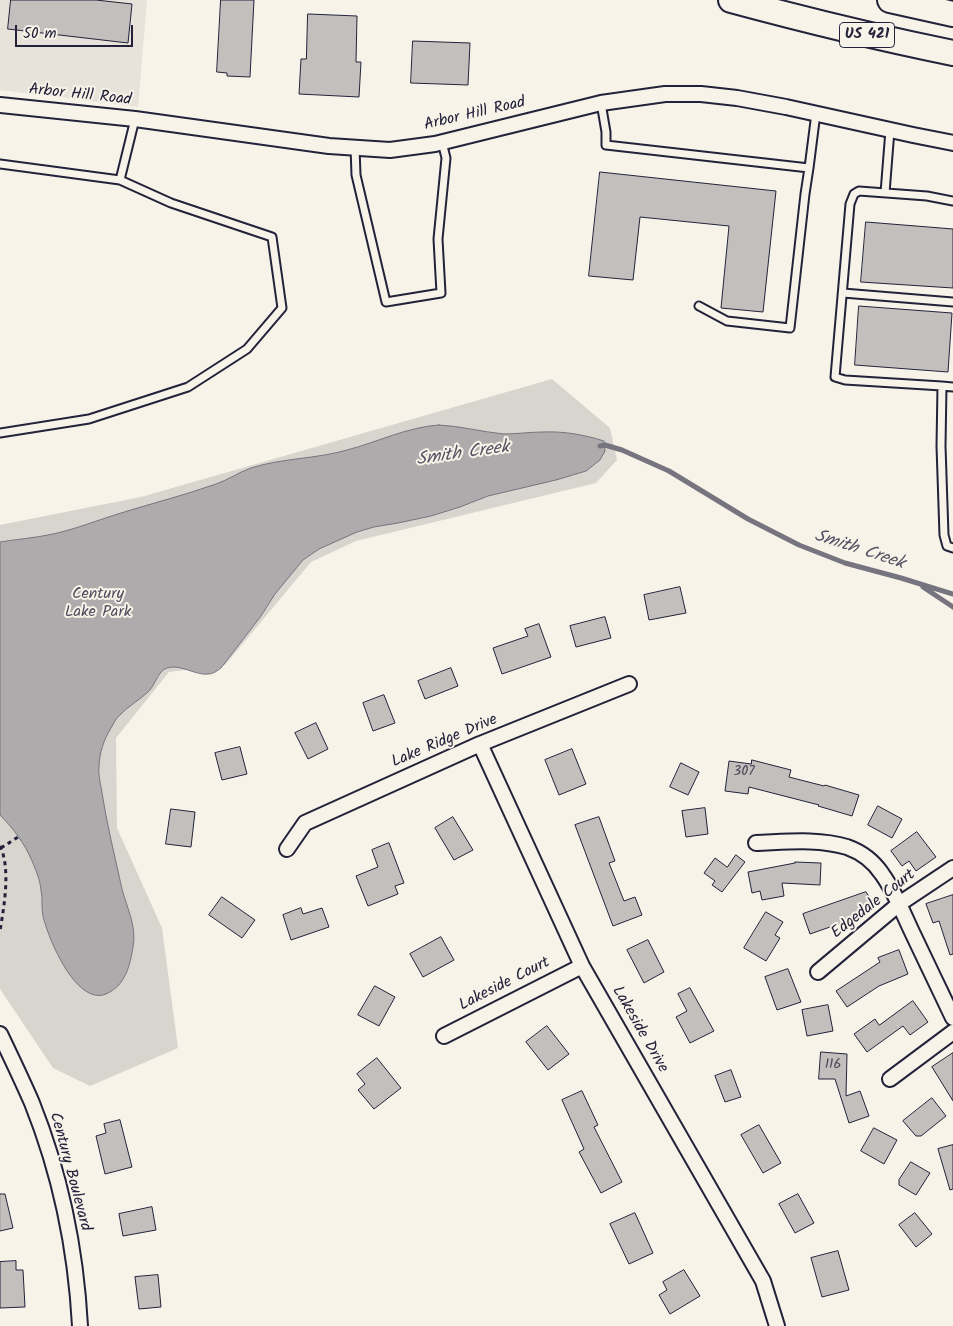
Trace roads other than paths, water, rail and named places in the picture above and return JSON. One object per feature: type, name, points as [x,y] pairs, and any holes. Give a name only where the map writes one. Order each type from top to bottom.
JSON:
[{"type":"highway","name":"US 421","points":[[731,0],[838,28],[953,53]]},
{"type":"highway","name":"US 421","points":[[890,0],[953,13]]},
{"type":"highway","points":[[915,0],[953,13]]},
{"type":"street","name":"Arbor Hill Road","points":[[0,105],[135,119],[329,146],[390,150],[442,142],[601,103],[665,94],[701,94],[737,98],[816,113],[953,143]]},
{"type":"street","name":"Lake Ridge Drive","points":[[287,849],[304,822],[480,744],[630,684]]},
{"type":"street","name":"Lakeside Drive","points":[[480,744],[582,966],[763,1281],[777,1326]]},
{"type":"street","points":[[756,843],[814,842],[835,844],[849,848],[873,863],[882,874],[899,904],[953,1018]]},
{"type":"street","name":"Edgedale Court","points":[[818,972],[899,904],[953,868]]},
{"type":"street","name":"Lakeside Court","points":[[444,1036],[582,966]]},
{"type":"street","points":[[890,1079],[953,1032]]},
{"type":"street","name":"Century Boulevard","points":[[0,1034],[32,1105],[58,1184],[74,1263],[80,1326]]},
{"type":"lane","points":[[601,103],[606,132],[606,145],[809,168]]},
{"type":"lane","points":[[699,306],[727,321],[790,328],[816,113]]},
{"type":"lane","points":[[120,180],[135,119]]},
{"type":"lane","points":[[885,193],[890,130]]},
{"type":"lane","points":[[355,147],[356,175],[386,302],[441,293],[438,239],[446,158],[442,142]]},
{"type":"lane","points":[[0,164],[120,180],[171,203],[272,237],[282,308],[247,350],[188,387],[89,419],[0,433]]},
{"type":"lane","points":[[953,201],[927,196],[859,191],[854,194],[850,204],[835,377],[845,380],[953,387]]},
{"type":"lane","points":[[843,293],[953,302]]},
{"type":"lane","points":[[942,386],[941,446],[944,535],[947,546],[953,548]]},
{"type":"water","name":"Century Lake Park","points":[[439,425],[504,434],[559,432],[574,434],[604,441],[605,451],[600,460],[586,471],[488,496],[431,516],[374,527],[357,532],[319,549],[303,560],[275,594],[261,616],[221,668],[208,674],[178,667],[166,668],[161,672],[149,691],[117,718],[106,737],[101,752],[99,773],[104,805],[122,889],[133,925],[134,940],[128,968],[118,986],[106,994],[95,995],[84,990],[65,968],[57,954],[43,916],[40,883],[26,848],[10,825],[0,815],[0,542],[70,530],[204,488],[263,465],[335,453],[415,429]]},
{"type":"waterway","name":"Smith Creek","points":[[600,446],[605,445],[622,450],[669,471],[748,519],[799,545],[845,563],[953,594]]},
{"type":"waterway","points":[[923,587],[953,607]]}]
